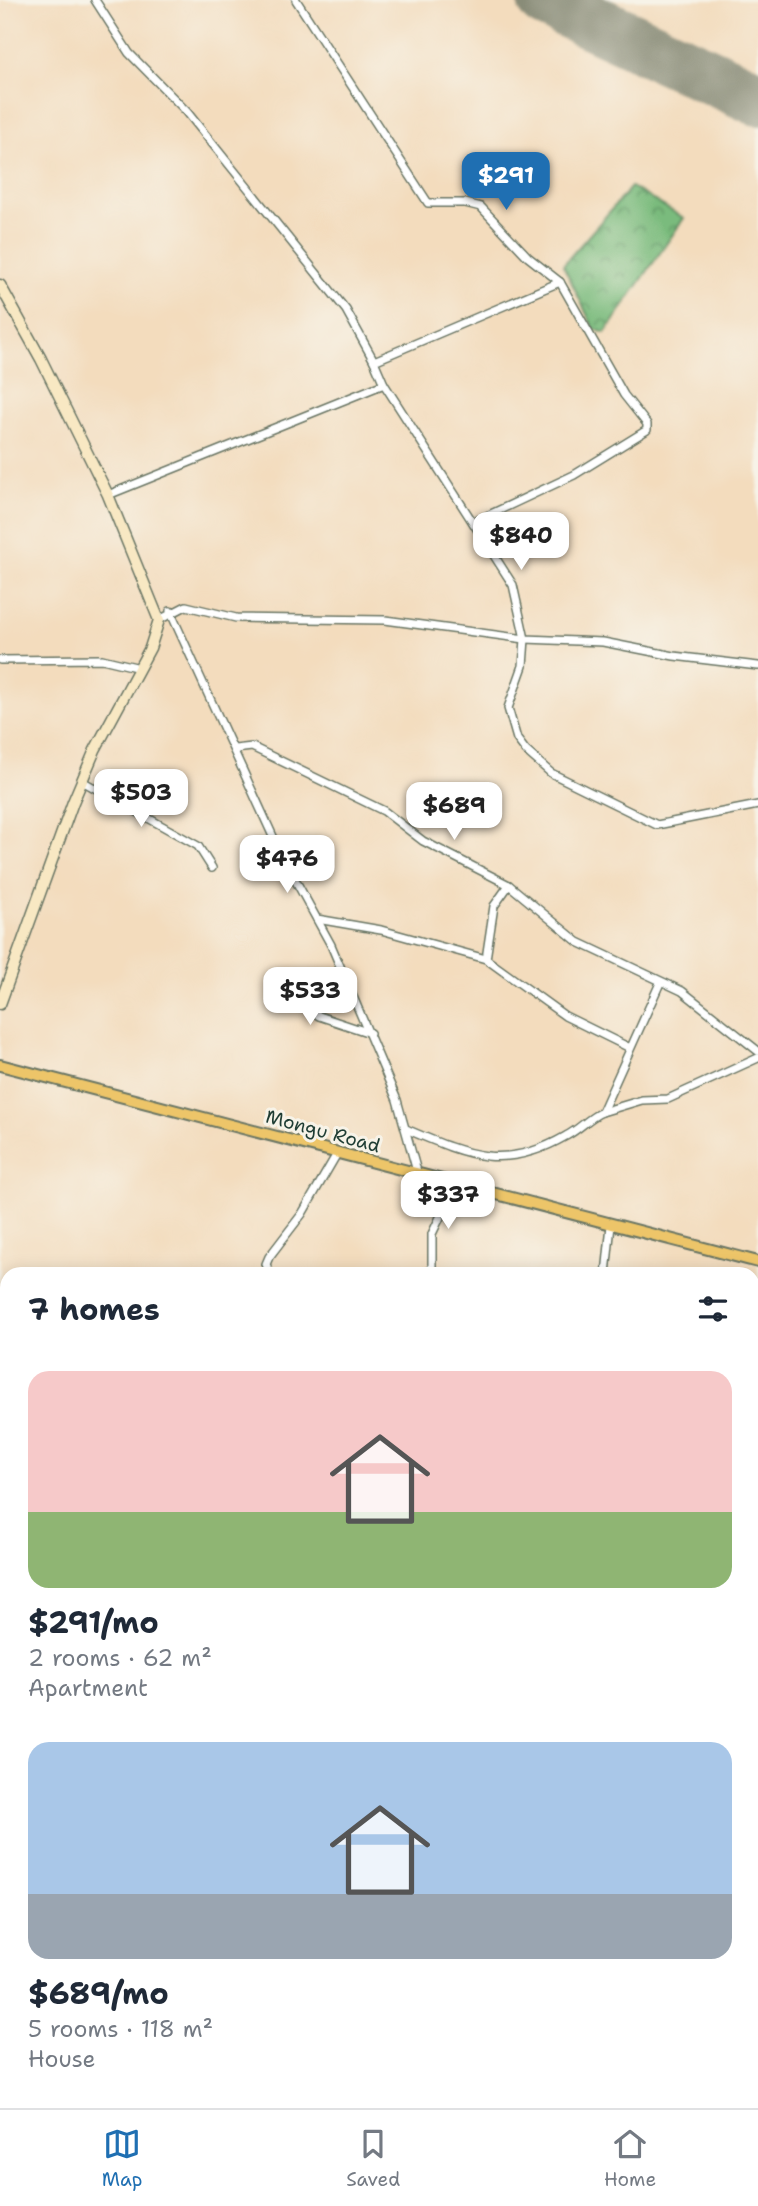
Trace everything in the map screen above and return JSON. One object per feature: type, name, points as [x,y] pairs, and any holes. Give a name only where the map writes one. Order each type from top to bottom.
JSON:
[{"type":"main road","points":[[0,285],[41,359],[108,495],[159,620],[140,668],[82,781],[0,1004]]},
{"type":"main road","name":"Mongu Road","points":[[0,1065],[758,1262]]},
{"type":"street","points":[[95,0],[129,53],[187,112],[346,310],[384,384],[513,585],[525,639],[523,666],[508,708],[517,739],[526,751],[551,772],[657,825],[758,805]]},
{"type":"street","points":[[296,0],[428,203],[481,206],[528,257],[560,282],[625,395],[647,425],[647,430],[574,475],[474,522]]},
{"type":"street","points":[[374,360],[560,282]]},
{"type":"street","points":[[108,495],[384,384]]},
{"type":"street","points":[[159,620],[170,611],[186,606],[236,618],[384,620],[525,639],[603,642],[674,656],[758,666]]},
{"type":"street","points":[[170,611],[281,854],[317,919],[370,1033],[406,1129],[418,1175]]},
{"type":"street","points":[[0,660],[102,659],[140,668]]},
{"type":"street","points":[[235,750],[252,747],[384,811],[424,841],[509,885],[578,942],[700,1003],[758,1051]]},
{"type":"street","points":[[82,781],[198,846],[212,868]]},
{"type":"street","points":[[486,959],[494,906],[509,885]]},
{"type":"street","points":[[317,919],[381,930],[486,959],[565,1016],[630,1048]]},
{"type":"street","points":[[272,981],[319,1016],[370,1033]]},
{"type":"street","points":[[602,1112],[660,983]]},
{"type":"street","points":[[406,1129],[466,1154],[503,1159],[564,1138],[589,1117],[642,1100],[668,1100],[758,1058]]},
{"type":"street","points":[[267,1267],[269,1257],[302,1214],[338,1152]]},
{"type":"street","points":[[432,1267],[432,1234],[454,1185]]},
{"type":"street","points":[[607,1267],[611,1225]]},
{"type":"green space","points":[[631,187],[684,218],[605,333],[594,329],[563,265]]},
{"type":"runway","points":[[545,0],[758,98]]}]
